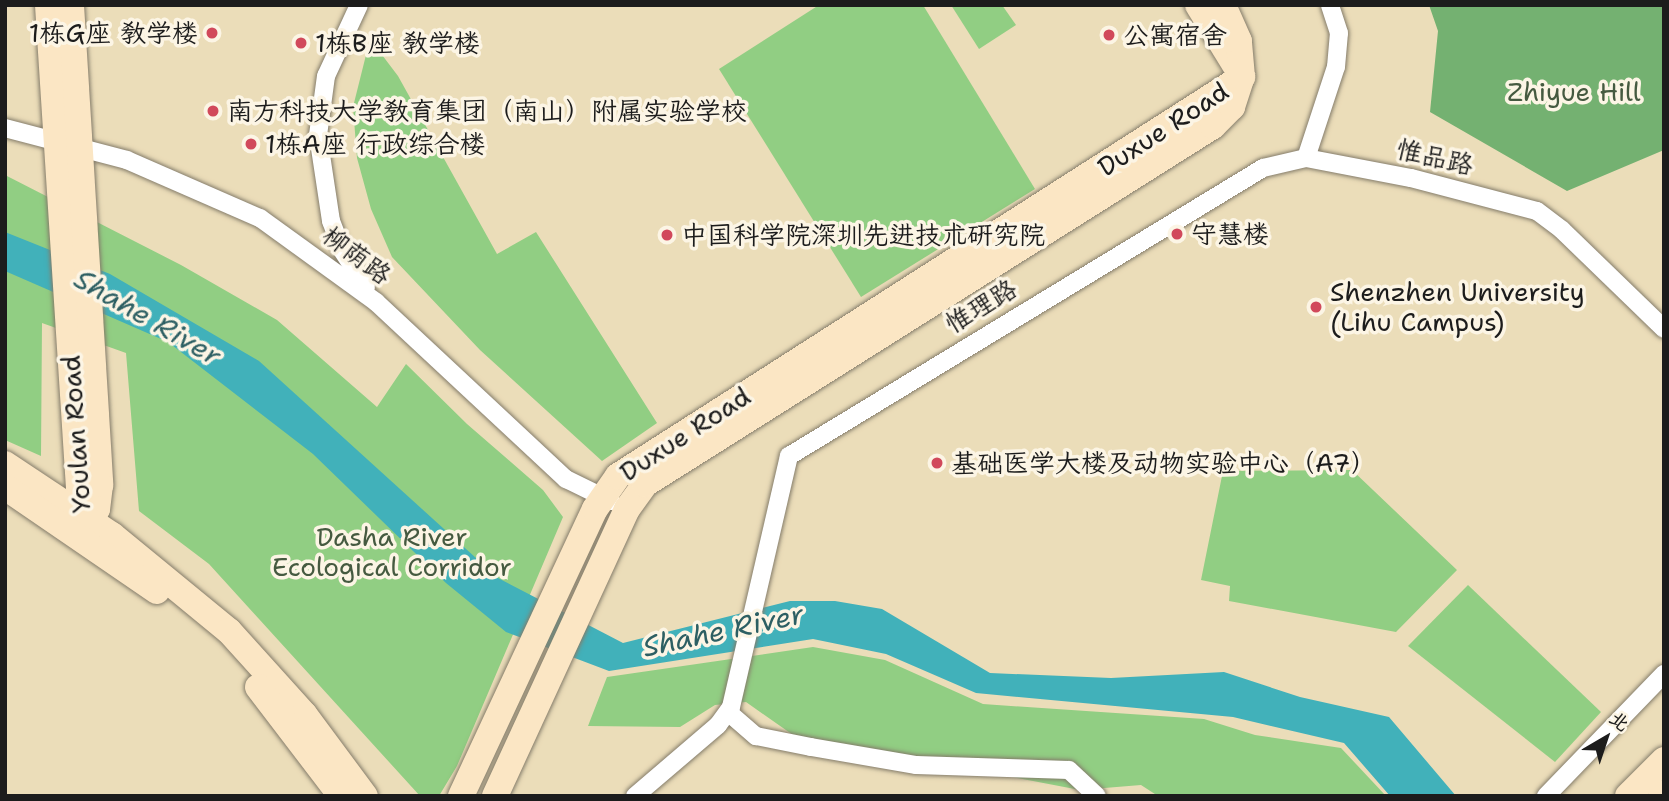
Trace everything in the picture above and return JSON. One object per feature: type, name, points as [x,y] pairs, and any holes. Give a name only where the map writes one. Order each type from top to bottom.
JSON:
[{"type":"street","name":"Youlan Road","points":[[48,5],[68,142],[82,367],[100,485],[85,523]]},
{"type":"street","name":"Youlan Road","points":[[68,142],[71,5]]},
{"type":"street","points":[[359,5],[326,76],[320,106],[319,160],[342,250],[376,302]]},
{"type":"street","points":[[1198,5],[1242,78]]},
{"type":"street","points":[[1223,5],[1239,41],[1242,78]]},
{"type":"street","points":[[1306,159],[1336,67],[1339,33],[1330,5]]},
{"type":"street","name":"Duxue Road","points":[[461,796],[602,496],[633,465],[1242,78]]},
{"type":"street","name":"Duxue Road","points":[[495,796],[627,509],[651,479],[1213,126],[1232,107],[1242,78]]},
{"type":"street","name":"柳荫路","points":[[5,128],[68,142],[186,183],[260,218],[376,302],[566,479],[627,509]]},
{"type":"street","name":"惟品路","points":[[1306,159],[1411,178],[1536,211],[1562,230],[1664,329]]},
{"type":"street","name":"惟理路","points":[[730,710],[783,471],[789,456],[1263,168],[1306,159]]},
{"type":"street","points":[[5,464],[229,632],[304,714],[365,796]]},
{"type":"street","points":[[5,487],[85,523],[213,639],[267,698],[341,796]]},
{"type":"street","points":[[1546,796],[1664,674]]},
{"type":"street","points":[[635,796],[730,710],[756,736],[916,765],[1069,770],[1097,796]]},
{"type":"street","points":[[1628,796],[1664,760]]},
{"type":"green space","points":[[819,5],[923,5],[1035,189],[861,297],[719,69]]},
{"type":"green space","points":[[951,5],[1002,5],[1016,25],[979,49]]},
{"type":"green space","name":"Zhiyue Hill","points":[[1429,5],[1664,5],[1664,150],[1567,191],[1430,112],[1438,31]]},
{"type":"green space","points":[[370,39],[398,76],[497,254],[536,232],[657,423],[602,461],[480,350],[392,257],[371,209],[357,158],[353,107]]},
{"type":"green space","name":"Dasha River Ecological Corridor","points":[[5,175],[181,265],[277,320],[377,407],[406,364],[467,424],[543,490],[563,517],[457,766],[439,796],[420,796],[209,564],[139,511],[126,353],[42,323],[41,456],[5,440]]},
{"type":"green space","points":[[1352,470],[1457,570],[1396,632],[1229,601],[1230,586],[1201,580],[1223,471]]},
{"type":"green space","points":[[1468,585],[1601,712],[1555,762],[1408,646]]},
{"type":"green space","points":[[813,647],[885,660],[983,704],[1204,719],[1255,735],[1341,748],[1386,796],[1158,796],[1141,785],[1080,790],[793,735],[746,702],[715,705],[680,727],[588,726],[607,677]]},
{"type":"water","name":"Shahe River","points":[[5,232],[110,274],[259,361],[498,578],[623,643],[790,601],[835,601],[882,609],[990,673],[1111,678],[1224,672],[1300,697],[1389,717],[1456,796],[1390,796],[1344,743],[1233,717],[976,693],[886,654],[813,639],[609,671],[506,632],[446,583],[313,454],[168,342],[5,271]]},
{"type":"place","name":"1栋G座 教学楼","points":[[212,33]]},
{"type":"place","name":"公寓宿舍","points":[[1109,35]]},
{"type":"place","name":"1栋B座 教学楼","points":[[301,43]]},
{"type":"place","name":"南方科技大学教育集团（南山）附属实验学校","points":[[213,111]]},
{"type":"place","name":"1栋A座 行政综合楼","points":[[251,144]]},
{"type":"place","name":"守慧楼","points":[[1177,234]]},
{"type":"place","name":"中国科学院深圳先进技术研究院","points":[[667,235]]},
{"type":"place","name":"Shenzhen University (Lihu Campus)","points":[[1316,307]]},
{"type":"place","name":"基础医学大楼及动物实验中心（A7）","points":[[937,463]]}]
